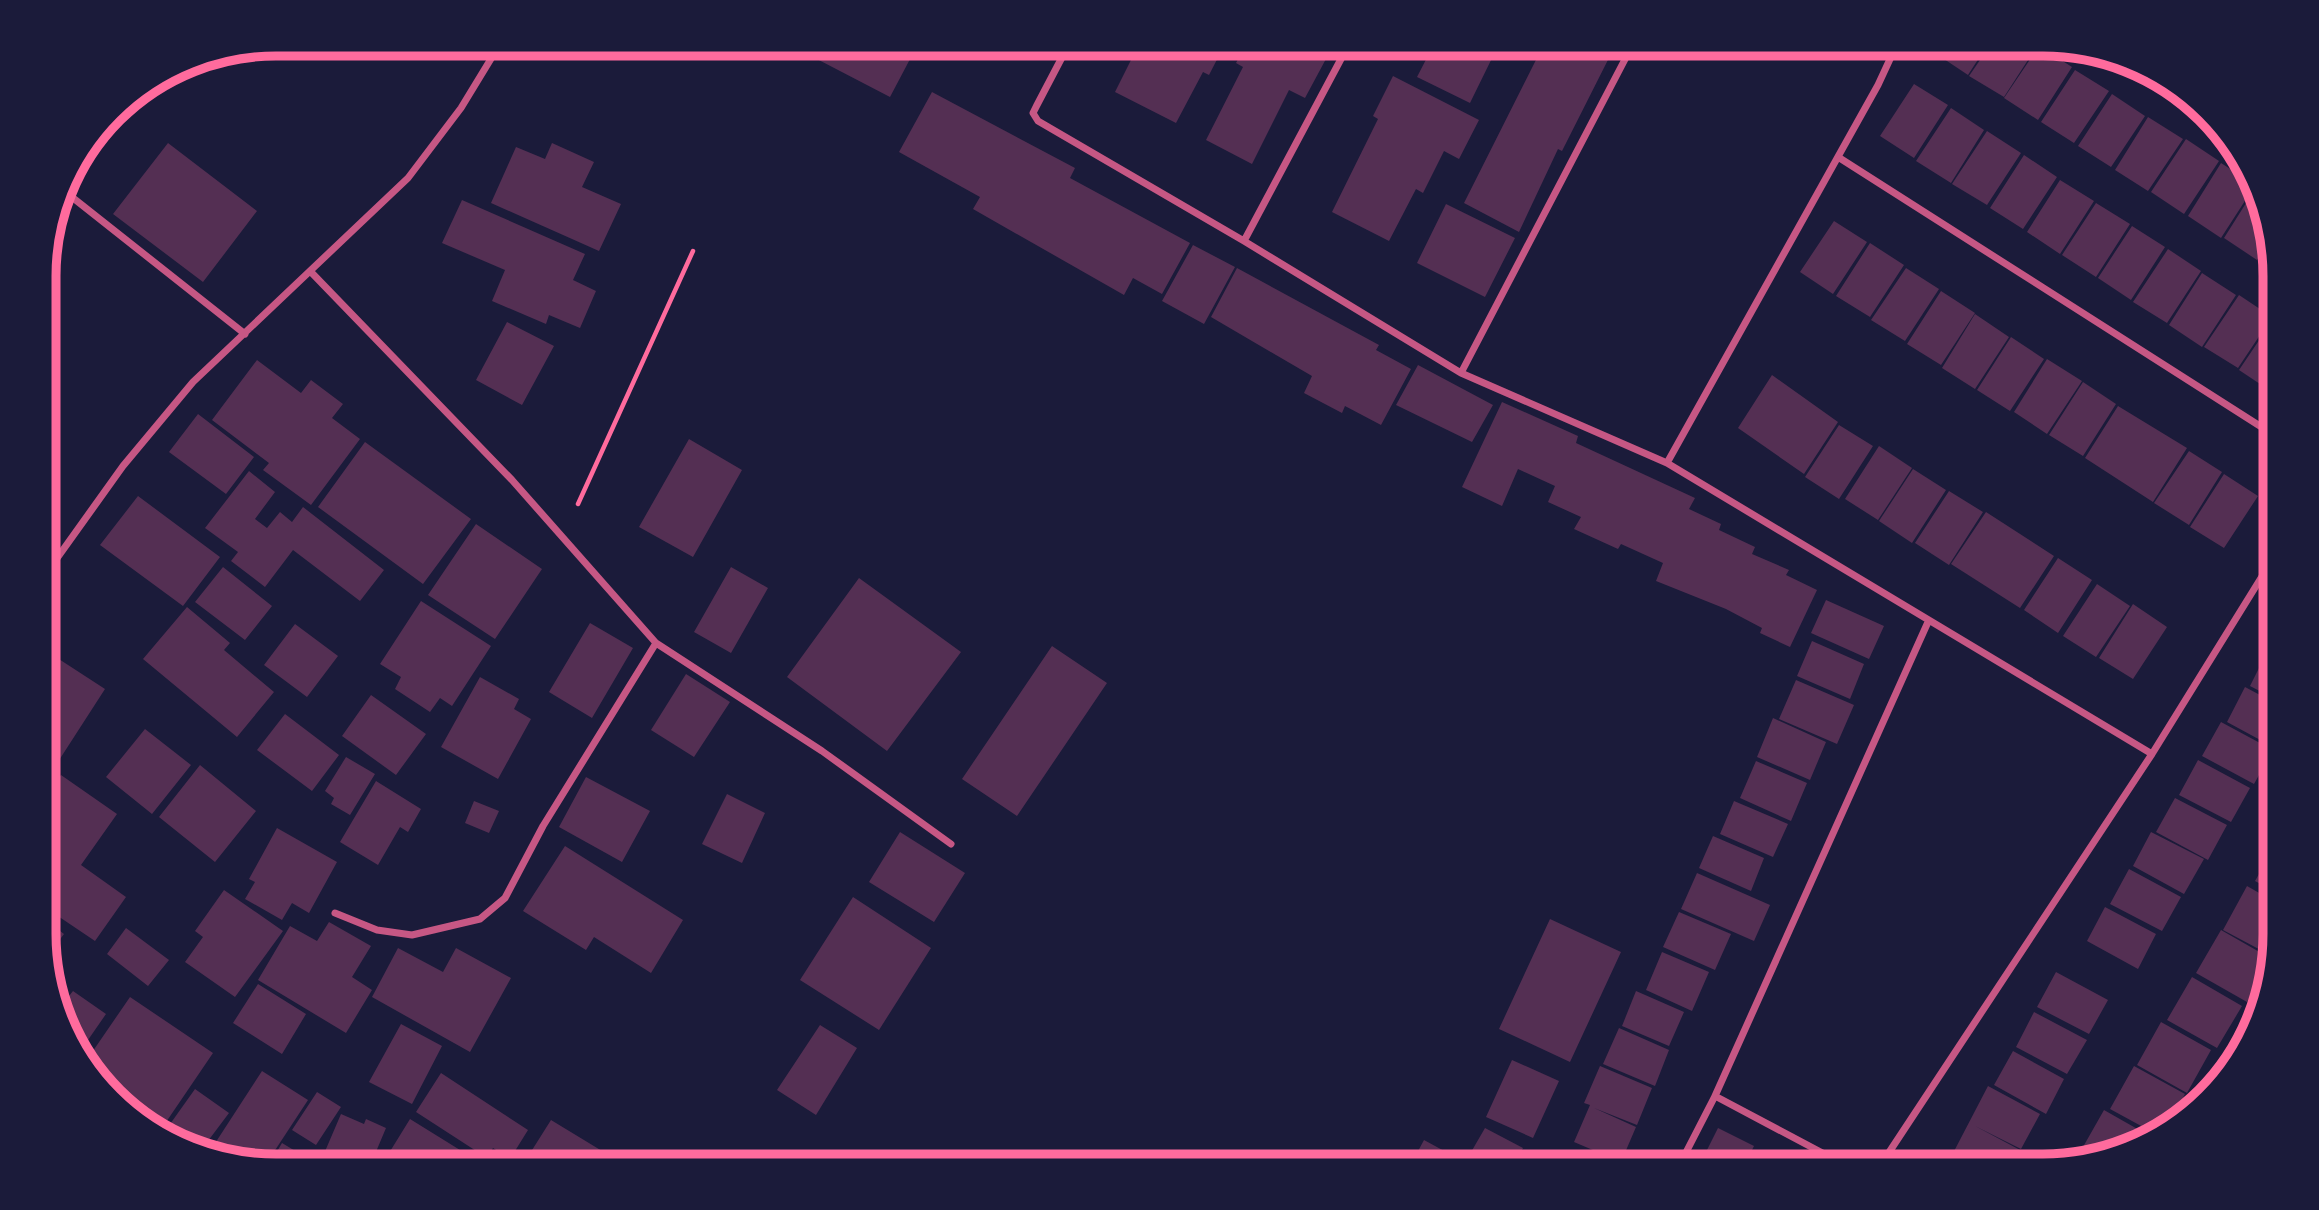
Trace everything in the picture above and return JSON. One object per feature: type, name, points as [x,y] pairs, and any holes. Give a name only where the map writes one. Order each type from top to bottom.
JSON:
[{"type":"street","points":[[56,560],[123,466],[193,382],[408,178],[461,108],[493,56]]},
{"type":"street","points":[[1063,56],[1037,105],[1034,113],[1038,121],[1244,241],[1461,373],[1667,463],[2152,754]]},
{"type":"street","points":[[1244,241],[1343,56]]},
{"type":"street","points":[[1461,373],[1627,56]]},
{"type":"street","points":[[1667,463],[1878,85],[1891,56]]},
{"type":"street","points":[[1838,157],[2263,429]]},
{"type":"street","points":[[71,197],[245,334]]},
{"type":"street","points":[[310,271],[564,536],[656,643],[812,744],[951,844]]},
{"type":"street","points":[[1888,1154],[2152,754],[2263,575]]},
{"type":"street","points":[[1685,1154],[1715,1096],[1928,622]]},
{"type":"street","points":[[335,913],[377,930],[412,935],[480,919],[505,898],[543,826],[656,643]]},
{"type":"street","points":[[1715,1096],[1824,1154]]},
{"type":"path","points":[[564,536],[693,251]]},
{"type":"building","points":[[811,56],[912,56],[890,97]]},
{"type":"building","points":[[1133,56],[1219,56],[1209,75],[1203,72],[1176,123],[1115,92]]},
{"type":"building","points":[[1240,56],[1328,56],[1305,98],[1289,90],[1252,164],[1206,140],[1243,67],[1236,63]]},
{"type":"building","points":[[1428,56],[1493,56],[1470,103],[1417,77]]},
{"type":"building","points":[[1538,56],[1610,56],[1562,151],[1558,149],[1519,232],[1464,203]]},
{"type":"building","points":[[1940,56],[1980,56],[1968,75]]},
{"type":"building","points":[[1983,56],[2031,56],[2004,97],[1969,76]]},
{"type":"building","points":[[2032,56],[2056,57],[2072,67],[2038,120],[2004,98]]},
{"type":"building","points":[[2075,70],[2109,91],[2074,143],[2041,122]]},
{"type":"building","points":[[1393,76],[1479,120],[1459,159],[1444,151],[1423,193],[1416,189],[1389,241],[1332,212],[1378,119],[1373,116]]},
{"type":"building","points":[[1914,84],[1948,105],[1914,158],[1880,136]]},
{"type":"building","points":[[932,92],[1075,168],[1070,178],[1190,243],[1162,294],[1133,278],[1124,295],[973,209],[980,197],[899,152]]},
{"type":"building","points":[[2112,94],[2145,116],[2111,167],[2078,146]]},
{"type":"building","points":[[1951,108],[1984,130],[1951,183],[1916,161]]},
{"type":"building","points":[[2148,117],[2183,139],[2148,191],[2115,170]]},
{"type":"building","points":[[1987,131],[2021,153],[1987,205],[1952,184]]},
{"type":"building","points":[[2186,139],[2219,161],[2184,214],[2151,192]]},
{"type":"building","points":[[168,143],[257,211],[203,282],[113,214]]},
{"type":"building","points":[[552,143],[594,162],[582,187],[621,204],[599,251],[491,203],[516,147],[545,159]]},
{"type":"building","points":[[2024,155],[2057,177],[2023,229],[1990,208]]},
{"type":"building","points":[[2221,163],[2238,174],[2248,197],[2221,238],[2188,216]]},
{"type":"building","points":[[2060,180],[2094,201],[2060,254],[2027,232]]},
{"type":"building","points":[[2249,199],[2256,219],[2261,253],[2257,260],[2224,238]]},
{"type":"building","points":[[462,200],[585,254],[573,280],[596,291],[580,328],[549,315],[546,324],[492,301],[505,270],[442,243]]},
{"type":"building","points":[[2096,203],[2130,224],[2096,277],[2062,255]]},
{"type":"building","points":[[1446,204],[1515,238],[1485,297],[1417,263]]},
{"type":"building","points":[[1834,221],[1867,242],[1833,294],[1800,272]]},
{"type":"building","points":[[2132,226],[2165,247],[2131,300],[2098,278]]},
{"type":"building","points":[[1870,243],[1904,265],[1870,317],[1836,296]]},
{"type":"building","points":[[1193,245],[1235,267],[1204,324],[1162,301]]},
{"type":"building","points":[[2168,249],[2201,271],[2167,323],[2133,302]]},
{"type":"building","points":[[1237,268],[1379,345],[1376,350],[1411,369],[1381,425],[1345,406],[1342,413],[1304,393],[1312,376],[1211,317]]},
{"type":"building","points":[[1906,268],[1939,289],[1905,341],[1871,320]]},
{"type":"building","points":[[2202,273],[2236,295],[2202,347],[2169,325]]},
{"type":"building","points":[[1941,291],[1975,313],[1941,365],[1907,344]]},
{"type":"building","points":[[2239,295],[2263,311],[2263,330],[2238,368],[2204,347]]},
{"type":"building","points":[[1975,314],[2009,337],[1975,389],[1942,368]]},
{"type":"building","points":[[507,322],[554,346],[522,405],[476,380]]},
{"type":"building","points":[[2263,334],[2263,386],[2239,370]]},
{"type":"building","points":[[2011,337],[2044,359],[2010,411],[1977,390]]},
{"type":"building","points":[[2047,359],[2082,381],[2047,434],[2014,412]]},
{"type":"building","points":[[257,360],[301,393],[311,380],[343,404],[332,418],[360,439],[311,505],[263,470],[269,463],[212,420]]},
{"type":"building","points":[[1418,365],[1493,405],[1472,442],[1396,405]]},
{"type":"building","points":[[1772,375],[1838,422],[1804,474],[1738,428]]},
{"type":"building","points":[[2083,382],[2116,404],[2083,456],[2049,435]]},
{"type":"building","points":[[1502,402],[1578,436],[1576,443],[1695,498],[1689,509],[1721,524],[1719,530],[1755,547],[1752,554],[1789,570],[1786,575],[1817,590],[1790,647],[1760,633],[1762,628],[1726,609],[1656,581],[1663,563],[1621,544],[1618,549],[1574,529],[1581,517],[1548,502],[1555,486],[1518,469],[1502,506],[1462,487]]},
{"type":"building","points":[[2118,406],[2187,448],[2153,502],[2085,458]]},
{"type":"building","points":[[198,414],[254,457],[226,494],[169,452]]},
{"type":"building","points":[[1839,425],[1873,446],[1839,499],[1805,477]]},
{"type":"building","points":[[689,439],[742,470],[693,557],[639,527]]},
{"type":"building","points":[[365,442],[471,519],[423,584],[318,507]]},
{"type":"building","points":[[1879,446],[1912,468],[1878,520],[1845,499]]},
{"type":"building","points":[[2189,451],[2222,472],[2189,525],[2154,503]]},
{"type":"building","points":[[1913,469],[1946,490],[1912,543],[1879,521]]},
{"type":"building","points":[[249,471],[275,492],[255,519],[267,528],[280,512],[292,522],[303,507],[384,570],[360,601],[293,550],[265,587],[231,561],[238,552],[205,528]]},
{"type":"building","points":[[2224,474],[2258,496],[2224,548],[2190,527]]},
{"type":"building","points":[[1949,491],[1983,512],[1949,565],[1915,543]]},
{"type":"building","points":[[138,496],[220,557],[183,606],[100,545]]},
{"type":"building","points":[[1986,512],[2054,556],[2020,608],[1951,564]]},
{"type":"building","points":[[476,524],[542,569],[495,639],[428,595]]},
{"type":"building","points":[[2058,558],[2092,580],[2058,633],[2024,610]]},
{"type":"building","points":[[223,567],[272,606],[245,640],[195,602]]},
{"type":"building","points":[[731,567],[768,588],[731,653],[694,632]]},
{"type":"building","points":[[859,578],[961,652],[887,751],[787,677]]},
{"type":"building","points":[[2097,584],[2130,606],[2096,657],[2063,636]]},
{"type":"building","points":[[1826,600],[1884,626],[1869,659],[1811,633]]},
{"type":"building","points":[[421,601],[491,646],[452,706],[440,698],[430,712],[395,689],[401,677],[380,664]]},
{"type":"building","points":[[2133,604],[2167,627],[2133,679],[2099,658]]},
{"type":"building","points":[[187,607],[230,643],[224,650],[274,692],[237,737],[143,659]]},
{"type":"building","points":[[590,623],[633,648],[592,718],[549,692]]},
{"type":"building","points":[[295,624],[338,656],[307,697],[264,665]]},
{"type":"building","points":[[1812,641],[1864,664],[1850,699],[1797,676]]},
{"type":"building","points":[[1052,646],[1107,683],[1017,816],[962,779]]},
{"type":"building","points":[[56,657],[105,689],[56,765]]},
{"type":"building","points":[[2263,660],[2263,693],[2250,686]]},
{"type":"building","points":[[686,674],[730,702],[694,757],[651,730]]},
{"type":"building","points":[[480,677],[519,699],[514,709],[531,719],[498,779],[441,747]]},
{"type":"building","points":[[1796,680],[1854,705],[1837,744],[1779,719]]},
{"type":"building","points":[[2245,687],[2263,697],[2263,742],[2227,722]]},
{"type":"building","points":[[371,695],[426,734],[396,775],[342,736]]},
{"type":"building","points":[[285,714],[339,755],[312,791],[257,750]]},
{"type":"building","points":[[1773,718],[1826,742],[1810,780],[1757,757]]},
{"type":"building","points":[[2221,722],[2263,745],[2263,768],[2254,784],[2202,756]]},
{"type":"building","points":[[145,729],[191,765],[152,814],[106,777]]},
{"type":"building","points":[[346,757],[375,774],[350,815],[331,804],[334,798],[325,791]]},
{"type":"building","points":[[2198,760],[2250,788],[2231,822],[2179,795]]},
{"type":"building","points":[[1756,761],[1807,783],[1791,821],[1740,798]]},
{"type":"building","points":[[200,765],[256,811],[215,862],[159,817]]},
{"type":"building","points":[[61,775],[117,814],[81,865],[126,897],[95,941],[56,915],[56,782]]},
{"type":"building","points":[[586,777],[650,811],[622,862],[559,827]]},
{"type":"building","points":[[376,781],[421,809],[408,832],[400,827],[378,865],[340,842]]},
{"type":"building","points":[[727,794],[765,813],[742,863],[702,844]]},
{"type":"building","points":[[2175,798],[2227,825],[2208,860],[2156,832]]},
{"type":"building","points":[[474,801],[499,811],[489,833],[465,823]]},
{"type":"building","points":[[1734,801],[1788,824],[1773,857],[1720,834]]},
{"type":"building","points":[[277,828],[337,862],[309,913],[292,903],[282,920],[245,899],[255,882],[249,879]]},
{"type":"building","points":[[900,832],[965,873],[934,922],[869,882]]},
{"type":"building","points":[[2151,832],[2204,859],[2184,894],[2133,866]]},
{"type":"building","points":[[1713,836],[1764,858],[1751,891],[1699,868]]},
{"type":"building","points":[[565,846],[683,920],[651,973],[594,937],[586,950],[523,911]]},
{"type":"building","points":[[2263,867],[2263,885],[2255,881]]},
{"type":"building","points":[[2129,869],[2181,897],[2162,931],[2110,904]]},
{"type":"building","points":[[1697,873],[1770,905],[1754,941],[1681,909]]},
{"type":"building","points":[[2247,886],[2263,895],[2262,951],[2223,930]]},
{"type":"building","points":[[224,890],[283,931],[235,997],[185,962],[203,937],[195,931]]},
{"type":"building","points":[[853,897],[931,948],[879,1030],[800,980]]},
{"type":"building","points":[[2105,907],[2156,934],[2138,969],[2087,941]]},
{"type":"building","points":[[1679,912],[1731,934],[1715,970],[1663,947]]},
{"type":"building","points":[[1550,919],[1621,952],[1570,1062],[1499,1029]]},
{"type":"building","points":[[329,922],[371,946],[352,977],[372,990],[346,1033],[258,980],[290,926],[317,941]]},
{"type":"building","points":[[56,928],[64,934],[57,944]]},
{"type":"building","points":[[126,928],[169,960],[148,986],[107,954]]},
{"type":"building","points":[[2221,930],[2262,953],[2258,982],[2247,1002],[2196,973]]},
{"type":"building","points":[[398,948],[443,972],[456,948],[511,978],[470,1052],[372,997]]},
{"type":"building","points":[[1662,952],[1709,972],[1692,1011],[1646,990]]},
{"type":"building","points":[[2056,972],[2108,1000],[2089,1034],[2037,1007]]},
{"type":"building","points":[[2192,977],[2242,1006],[2217,1048],[2167,1020]]},
{"type":"building","points":[[258,984],[306,1014],[282,1054],[233,1023]]},
{"type":"building","points":[[73,991],[106,1014],[85,1044],[73,1018],[66,1000]]},
{"type":"building","points":[[1636,991],[1684,1012],[1669,1046],[1622,1026]]},
{"type":"building","points":[[130,997],[213,1053],[165,1123],[131,1100],[110,1079],[91,1053]]},
{"type":"building","points":[[2034,1012],[2087,1040],[2067,1074],[2016,1047]]},
{"type":"building","points":[[2161,1022],[2211,1050],[2187,1093],[2137,1065]]},
{"type":"building","points":[[401,1024],[442,1046],[412,1104],[369,1082]]},
{"type":"building","points":[[820,1025],[857,1048],[816,1115],[777,1090]]},
{"type":"building","points":[[1619,1028],[1669,1050],[1655,1086],[1603,1064]]},
{"type":"building","points":[[2013,1051],[2064,1079],[2046,1114],[1994,1085]]},
{"type":"building","points":[[1512,1060],[1559,1081],[1533,1138],[1486,1117]]},
{"type":"building","points":[[1600,1066],[1652,1088],[1637,1125],[1594,1108],[1636,1127],[1624,1154],[1602,1154],[1574,1142],[1590,1105],[1584,1103]]},
{"type":"building","points":[[2134,1066],[2185,1094],[2177,1108],[2146,1128],[2110,1109]]},
{"type":"building","points":[[262,1071],[308,1100],[273,1154],[233,1150],[214,1145]]},
{"type":"building","points":[[441,1073],[528,1130],[513,1154],[502,1154],[493,1148],[489,1154],[481,1154],[416,1112]]},
{"type":"building","points":[[1988,1086],[2040,1114],[2021,1149],[1975,1126],[2022,1151],[2020,1154],[1953,1154]]},
{"type":"building","points":[[195,1089],[229,1113],[207,1143],[169,1126]]},
{"type":"building","points":[[317,1092],[341,1107],[316,1145],[292,1130]]},
{"type":"building","points":[[2104,1110],[2141,1131],[2114,1142],[2081,1151]]},
{"type":"building","points":[[341,1114],[364,1124],[366,1119],[386,1128],[375,1154],[324,1154]]},
{"type":"building","points":[[410,1119],[460,1150],[458,1154],[388,1154]]},
{"type":"building","points":[[551,1120],[607,1154],[530,1154]]},
{"type":"building","points":[[1485,1128],[1523,1148],[1520,1154],[1470,1154]]},
{"type":"building","points":[[1718,1128],[1754,1146],[1750,1154],[1705,1154]]},
{"type":"building","points":[[1424,1140],[1450,1154],[1416,1154]]},
{"type":"building","points":[[282,1143],[300,1154],[276,1154]]}]
